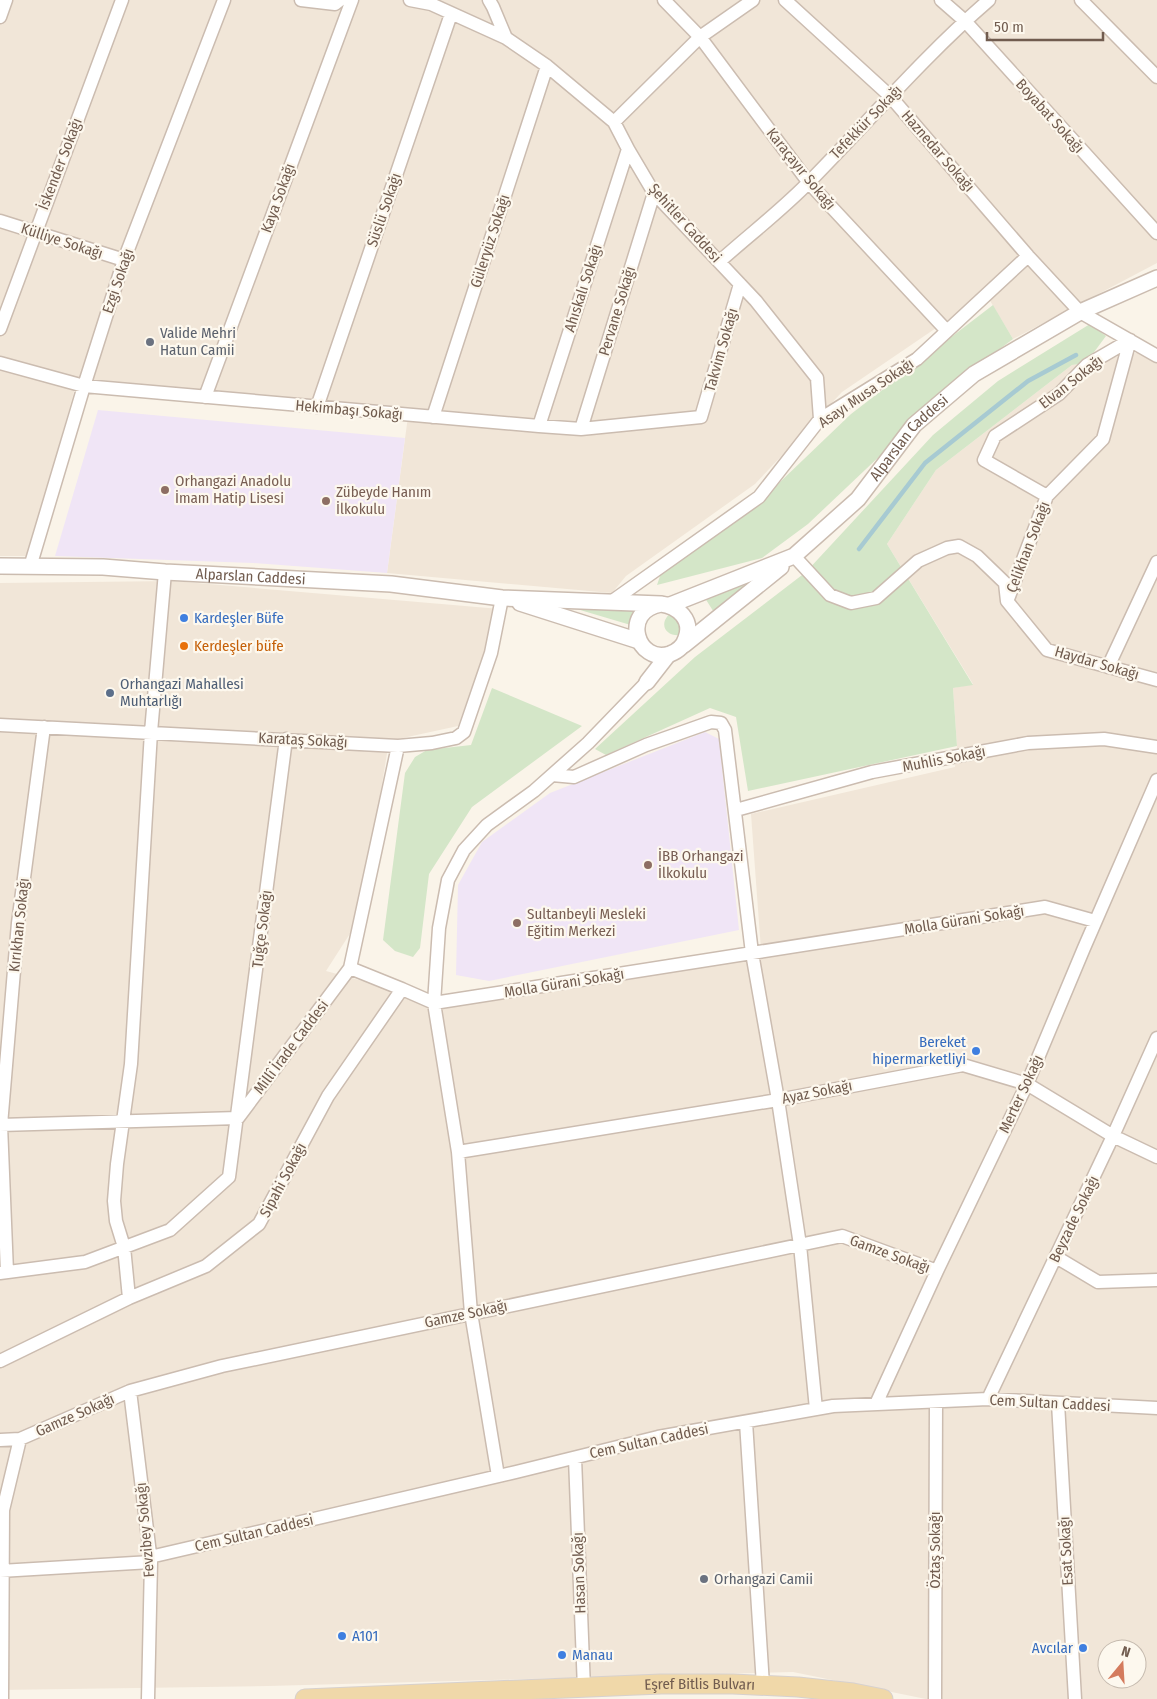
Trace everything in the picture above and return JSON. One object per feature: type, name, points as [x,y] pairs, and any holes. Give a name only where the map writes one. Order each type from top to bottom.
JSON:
[{"type":"main road","name":"Eşref Bitlis Bulvarı","points":[[305,1699],[661,1684],[733,1684],[798,1687],[853,1693],[882,1699]]},
{"type":"street","points":[[0,17],[6,0]]},
{"type":"street","name":"İskender Sokağı","points":[[0,329],[122,0]]},
{"type":"street","name":"Ezgi Sokağı","points":[[30,567],[124,260],[224,0]]},
{"type":"street","points":[[301,0],[334,4],[340,0]]},
{"type":"street","name":"Kaya Sokağı","points":[[205,397],[352,0]]},
{"type":"street","name":"Şehitler Caddesi","points":[[410,0],[431,4],[506,38],[547,66],[614,122],[654,194],[756,301],[817,378],[820,419]]},
{"type":"street","points":[[489,0],[506,38]]},
{"type":"street","name":"Karaçayır Sokağı","points":[[664,0],[700,37],[809,183],[947,331]]},
{"type":"street","points":[[614,122],[700,37],[753,0]]},
{"type":"street","name":"Haznedar Sokağı","points":[[785,0],[890,96],[1028,256],[1080,312],[1157,356]]},
{"type":"street","name":"Boyabat Sokağı","points":[[941,0],[965,20],[1157,234]]},
{"type":"street","name":"Tefekkür Sokağı","points":[[720,262],[809,183],[890,96],[965,20],[988,0]]},
{"type":"street","points":[[1081,0],[1157,77]]},
{"type":"street","name":"Süslü Sokağı","points":[[317,407],[451,14]]},
{"type":"street","name":"Güleryüz Sokağı","points":[[433,417],[547,66]]},
{"type":"street","name":"Ahıskalı Sokağı","points":[[539,426],[628,150]]},
{"type":"street","name":"Pervane Sokağı","points":[[581,429],[654,194]]},
{"type":"street","name":"Külliye Sokağı","points":[[0,221],[124,260]]},
{"type":"street","name":"Asayı Musa Sokağı","points":[[611,602],[759,497],[820,419],[917,359],[1028,256]]},
{"type":"street","name":"Alparslan Caddesi","points":[[666,604],[794,556],[858,499],[914,425],[974,374],[1080,312],[1157,278]]},
{"type":"street","name":"Takvim Sokağı","points":[[701,417],[740,284]]},
{"type":"street","name":"Çelikhan Sokağı","points":[[1007,601],[1047,496],[1103,439],[1130,340]]},
{"type":"street","name":"Elvan Sokağı","points":[[1047,496],[984,460],[995,436],[1059,394],[1087,365],[1130,340]]},
{"type":"street","name":"Hekimbaşı Sokağı","points":[[0,363],[84,386],[539,426],[581,429],[701,417]]},
{"type":"street","name":"Haydar Sokağı","points":[[794,556],[830,595],[851,603],[876,598],[918,561],[947,548],[959,546],[977,556],[1005,583],[1007,601],[1048,650],[1157,680]]},
{"type":"street","points":[[498,1476],[471,1313],[458,1152],[434,1004],[439,928],[448,880],[464,850],[487,824],[534,791],[588,743],[647,682],[668,655],[676,651],[794,556]]},
{"type":"street","points":[[1108,667],[1157,562]]},
{"type":"street","name":"Alparslan Caddesi","points":[[0,566],[103,567],[391,584],[502,598]]},
{"type":"street","points":[[129,1298],[124,1247],[116,1221],[114,1201],[131,1064],[151,732],[165,572]]},
{"type":"street","points":[[502,598],[666,604],[677,608],[687,622],[688,630],[682,646]]},
{"type":"street","points":[[502,598],[642,644]]},
{"type":"street","name":"Karataş Sokağı","points":[[0,725],[398,746],[432,743],[456,738],[464,732],[491,653],[502,598]]},
{"type":"street","points":[[666,604],[653,605],[645,610],[640,616],[636,633],[642,644],[651,653],[668,655]]},
{"type":"street","points":[[642,644],[647,682]]},
{"type":"street","points":[[552,775],[574,777],[646,745],[711,722],[721,723],[725,730],[752,953],[778,1100],[800,1245],[816,1409]]},
{"type":"street","name":"Kırıkhan Sokağı","points":[[4,1273],[0,1125],[18,923],[44,728]]},
{"type":"street","name":"Tuğçe Sokağı","points":[[4,1273],[85,1262],[170,1230],[229,1177],[286,739]]},
{"type":"street","name":"Muhlis Sokağı","points":[[736,810],[872,772],[1028,743],[1104,739],[1157,747]]},
{"type":"street","name":"Millî İrade Caddesi","points":[[238,1118],[350,968],[398,746]]},
{"type":"street","name":"Merter Sokağı","points":[[876,1404],[937,1271],[1028,1084],[1095,921],[1157,780]]},
{"type":"street","name":"Molla Gürani Sokağı","points":[[434,1004],[1044,907],[1095,921]]},
{"type":"street","points":[[350,968],[434,1004]]},
{"type":"street","name":"Sipahi Sokağı","points":[[0,1361],[129,1298],[206,1266],[259,1224],[328,1096],[402,989]]},
{"type":"street","name":"Beyzade Sokağı","points":[[988,1399],[1113,1136],[1157,1038]]},
{"type":"street","name":"Ayaz Sokağı","points":[[458,1152],[778,1100],[963,1065],[1028,1084],[1113,1136],[1157,1157]]},
{"type":"street","points":[[0,1125],[238,1118]]},
{"type":"street","name":"Gamze Sokağı","points":[[0,1440],[20,1439],[130,1391],[222,1366],[842,1236],[937,1271]]},
{"type":"street","points":[[1056,1256],[1098,1282],[1157,1280]]},
{"type":"street","name":"Fevzibey Sokağı","points":[[130,1391],[151,1560],[148,1699]]},
{"type":"street","name":"Cem Sultan Caddesi","points":[[2,1571],[151,1560],[658,1437],[833,1406],[988,1399],[1157,1408]]},
{"type":"street","name":"Öztaş Sokağı","points":[[935,1699],[936,1402]]},
{"type":"street","name":"Esat Sokağı","points":[[1058,1403],[1075,1699]]},
{"type":"street","points":[[746,1422],[763,1685]]},
{"type":"street","points":[[2,1699],[3,1510],[20,1439]]},
{"type":"street","name":"Hasan Sokağı","points":[[575,1458],[584,1688]]},
{"type":"shaded area","points":[[0,0],[1157,0],[1157,263],[1013,339],[986,294],[842,392],[755,484],[626,576],[612,593],[387,573],[409,409],[77,381],[28,556],[0,556]]},
{"type":"shaded area","points":[[1157,349],[1157,1699],[926,1699],[793,1672],[268,1686],[0,1690],[0,583],[173,581],[500,609],[458,726],[389,741],[360,918],[326,971],[455,1006],[761,950],[751,814],[955,767],[957,746],[953,688],[973,684],[887,544],[936,470],[1072,365]]},
{"type":"shaded area","points":[[98,410],[405,438],[387,573],[253,563],[55,556]]},
{"type":"shaded area","name":"İBB Orhangazi İlkokulu","points":[[705,732],[719,739],[739,930],[489,981],[456,975],[458,885],[482,842],[550,793]]},
{"type":"green space","points":[[993,305],[1013,339],[985,360],[922,416],[808,524],[762,558],[657,585],[661,573],[756,505],[851,414]]},
{"type":"green space","points":[[1090,324],[1106,336],[1086,363],[1072,365],[936,470],[887,544],[973,685],[953,688],[957,746],[748,791],[736,717],[710,708],[606,755],[595,749],[695,657],[806,572],[933,435],[998,381]]},
{"type":"green space","points":[[777,569],[717,617],[703,595]]},
{"type":"green space","points":[[533,596],[639,602],[634,626]]},
{"type":"green space","points":[[672,612],[684,615],[681,635],[670,634],[665,628],[665,620]]},
{"type":"green space","points":[[492,688],[582,726],[472,807],[429,874],[420,948],[413,957],[395,951],[383,940],[405,773],[415,757],[427,750],[471,745]]},
{"type":"waterway","points":[[859,549],[925,463],[1028,381],[1076,355]]},
{"type":"place","name":"Valide Mehri Hatun Camii","points":[[150,342]]},
{"type":"place","name":"Orhangazi Anadolu İmam Hatip Lisesi","points":[[165,490]]},
{"type":"place","name":"Zübeyde Hanım İlkokulu","points":[[326,501]]},
{"type":"place","name":"Kardeşler Büfe","points":[[184,618]]},
{"type":"place","name":"Kerdeşler büfe","points":[[184,646]]},
{"type":"place","name":"Orhangazi Mahallesi Muhtarlığı","points":[[110,693]]},
{"type":"place","name":"İBB Orhangazi İlkokulu","points":[[648,865]]},
{"type":"place","name":"Sultanbeyli Mesleki Eğitim Merkezi","points":[[517,923]]},
{"type":"place","name":"Bereket hipermarketliyi","points":[[976,1051]]},
{"type":"place","name":"Orhangazi Camii","points":[[704,1579]]},
{"type":"place","name":"A101","points":[[342,1636]]},
{"type":"place","name":"Avcılar","points":[[1083,1648]]},
{"type":"place","name":"Manau","points":[[562,1655]]}]
